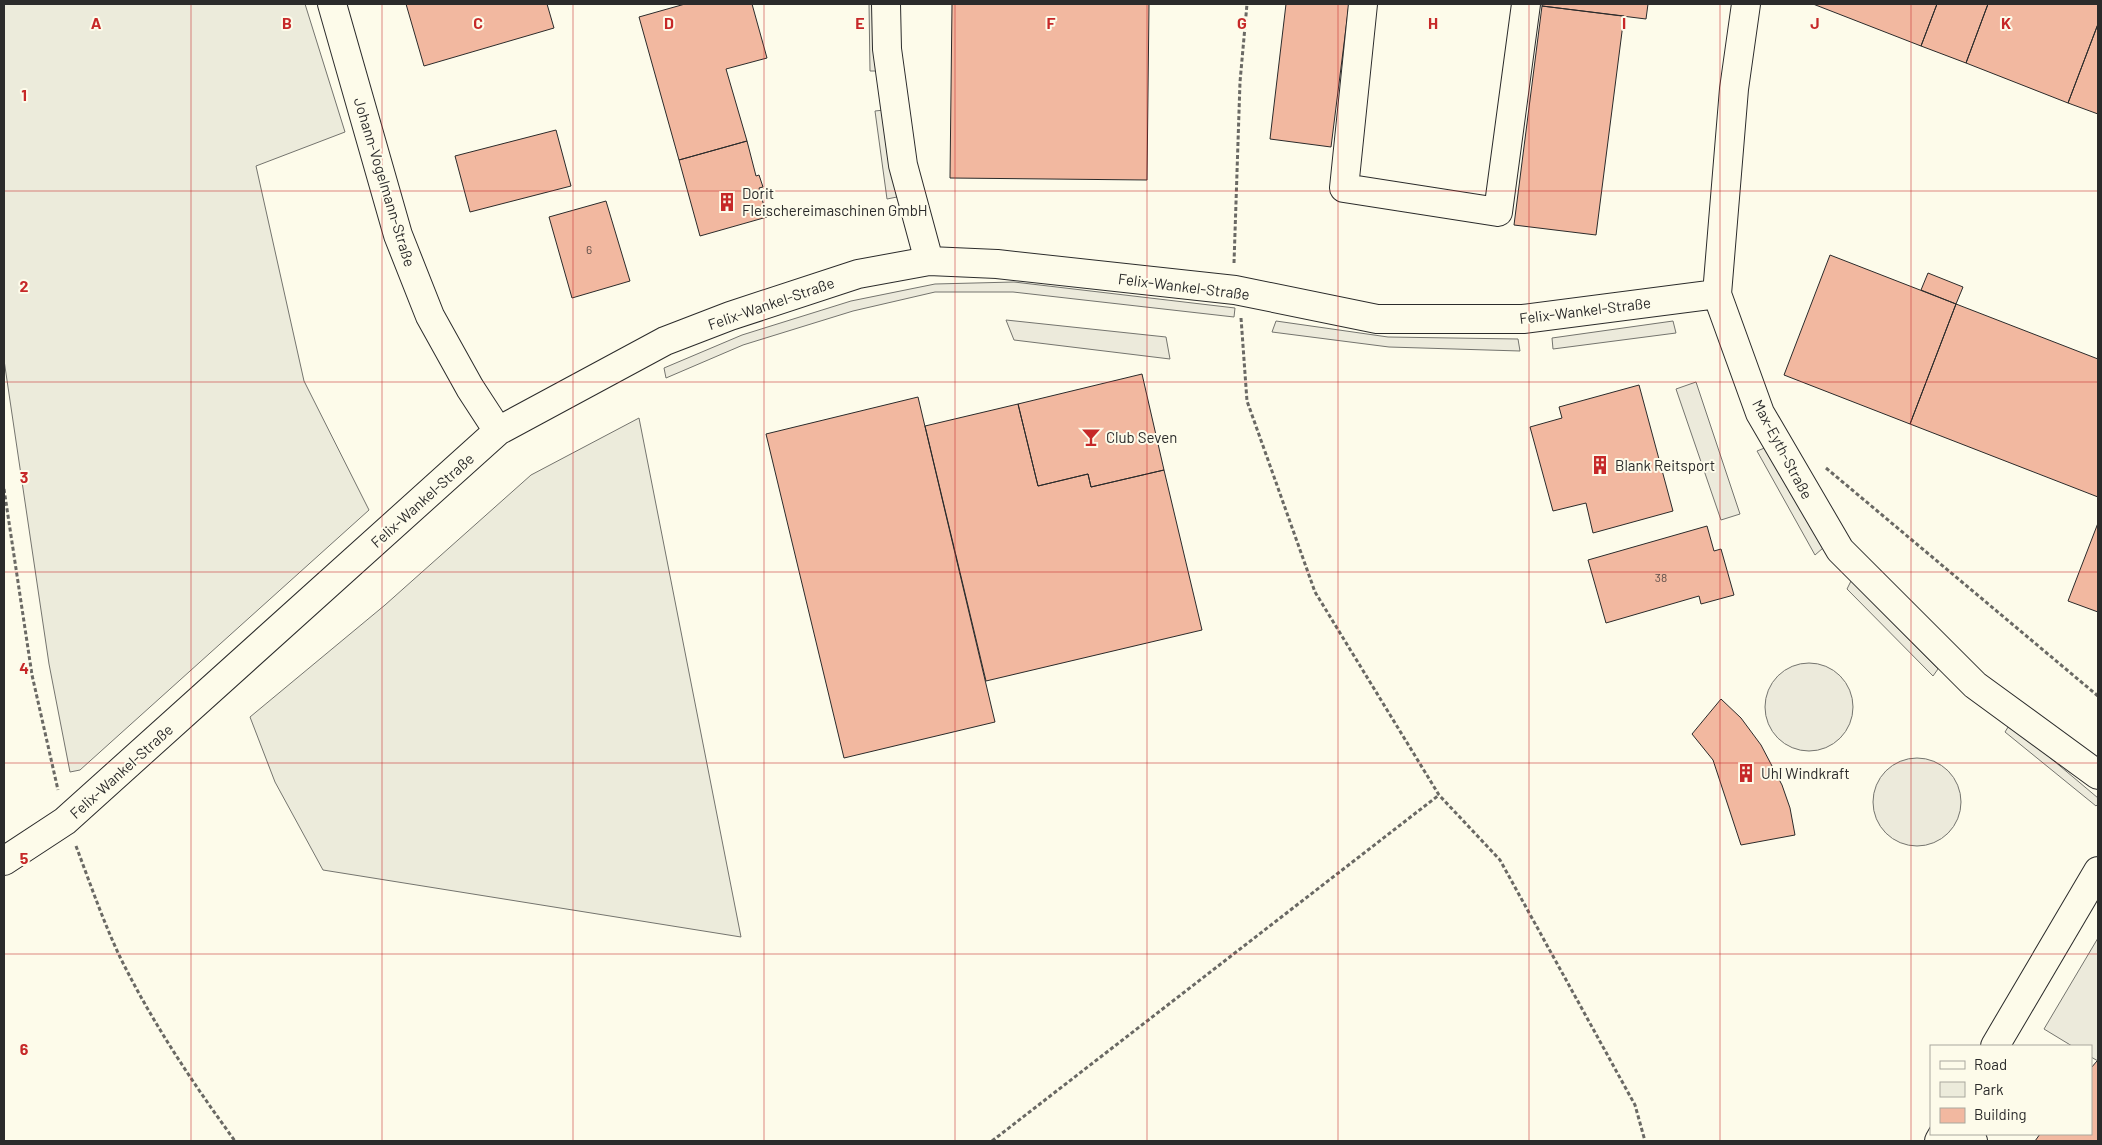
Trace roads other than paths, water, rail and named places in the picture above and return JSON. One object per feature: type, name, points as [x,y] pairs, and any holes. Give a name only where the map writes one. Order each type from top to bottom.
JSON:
[{"type":"street","name":"Johann-Vogelmann-Straße","points":[[332,4],[398,235],[426,307],[470,388],[498,431]]},
{"type":"street","points":[[886,4],[887,49],[903,165],[929,261]]},
{"type":"street","points":[[1364,4],[1344,188],[1498,212],[1526,4]]},
{"type":"street","name":"Max-Eyth-Straße","points":[[1746,4],[1734,89],[1717,294],[1760,413],[1840,550],[1974,685],[2098,776]]},
{"type":"street","name":"Felix-Wankel-Straße","points":[[4,861],[65,821],[498,431],[665,341],[730,316],[858,274],[929,261],[997,264],[1235,290],[1377,319],[1523,319],[1717,294]]},
{"type":"street","points":[[1996,1045],[2098,871]]},
{"type":"place","name":"Dorit Fleischereimaschinen GmbH","points":[[727,202]]},
{"type":"place","name":"Club Seven","points":[[1091,437]]},
{"type":"place","name":"Blank Reitsport","points":[[1600,465]]},
{"type":"place","name":"Uhl Windkraft","points":[[1746,773]]}]
